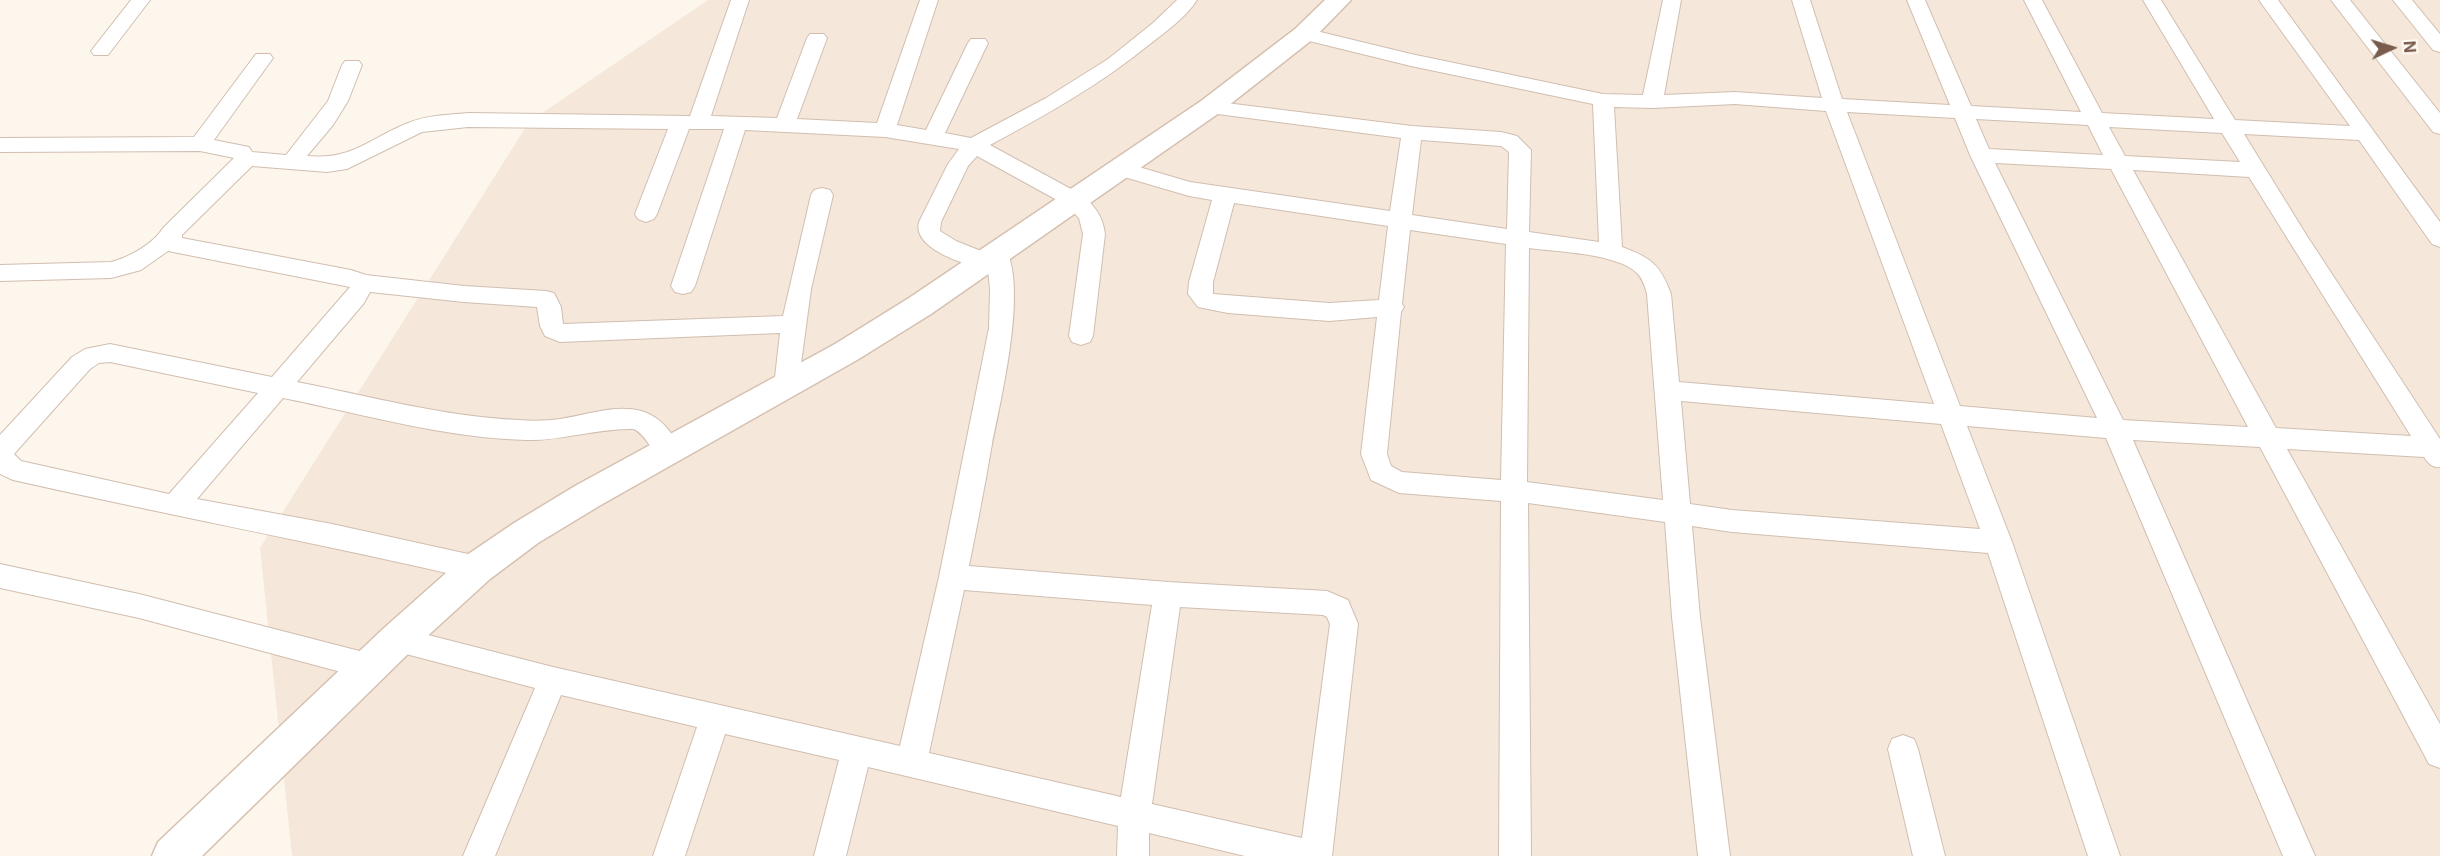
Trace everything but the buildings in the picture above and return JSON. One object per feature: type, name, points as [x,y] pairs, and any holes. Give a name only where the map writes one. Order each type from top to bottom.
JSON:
[{"type":"street","points":[[101,51],[141,0]]},
{"type":"street","points":[[646,214],[690,123],[740,0]]},
{"type":"street","points":[[885,130],[929,0]]},
{"type":"street","points":[[992,257],[943,244],[932,238],[928,232],[930,222],[959,164],[974,145],[1053,104],[1115,63],[1161,27],[1188,0]]},
{"type":"street","points":[[173,856],[397,640],[477,568],[526,533],[577,502],[846,352],[992,257],[1210,107],[1304,34],[1339,0]]},
{"type":"street","points":[[1652,102],[1672,0]]},
{"type":"street","points":[[1801,0],[1834,105],[1998,542],[2104,856]]},
{"type":"street","points":[[1916,0],[1981,155],[2115,429],[2299,856]]},
{"type":"street","points":[[2033,0],[2118,163],[2440,754]]},
{"type":"street","points":[[2152,0],[2299,243],[2436,454]]},
{"type":"street","points":[[2268,0],[2440,239]]},
{"type":"street","points":[[2340,0],[2440,127]]},
{"type":"street","points":[[2402,0],[2431,25],[2440,46]]},
{"type":"street","points":[[1304,34],[1411,60],[1603,100],[1652,102],[1736,98],[2366,134]]},
{"type":"street","points":[[783,126],[817,38]]},
{"type":"street","points":[[933,137],[978,43]]},
{"type":"street","points":[[201,144],[263,58]]},
{"type":"street","points":[[291,162],[326,120],[338,101],[352,65]]},
{"type":"street","points":[[1603,100],[1611,252]]},
{"type":"street","points":[[1210,107],[1412,134],[1501,139],[1517,145],[1521,158],[1515,300],[1515,856]]},
{"type":"street","points":[[245,158],[327,165],[347,162],[416,127],[438,122],[468,120],[737,123],[885,130],[974,145],[1074,200],[1089,212],[1093,223],[1081,336]]},
{"type":"street","points":[[683,286],[737,123]]},
{"type":"street","points":[[1412,134],[1399,219],[1392,307],[1374,454],[1380,473],[1399,482],[1515,490],[1634,504],[1732,521],[1998,542]]},
{"type":"street","points":[[0,145],[201,144],[241,152],[245,158]]},
{"type":"street","points":[[1981,155],[2255,170]]},
{"type":"street","points":[[0,273],[111,270],[133,264],[169,240],[171,233],[179,224],[237,170],[245,158]]},
{"type":"street","points":[[1122,169],[1189,189],[1611,252],[1640,262],[1653,274],[1659,294],[1669,391],[1686,617],[1714,856]]},
{"type":"street","points":[[1225,194],[1201,282],[1200,294],[1206,301],[1228,305],[1329,312],[1392,307]]},
{"type":"street","points":[[786,386],[791,324],[822,195]]},
{"type":"street","points":[[169,240],[170,244],[176,247],[351,278],[363,283],[464,294],[546,298],[551,307],[550,322],[553,330],[561,333],[791,324]]},
{"type":"street","points":[[912,763],[953,577],[1001,328],[1002,290],[992,257]]},
{"type":"street","points":[[175,506],[356,297],[363,283]]},
{"type":"street","points":[[477,568],[332,535],[175,506],[13,470],[4,462],[0,451],[81,363],[94,355],[125,355],[459,424],[506,430],[551,430],[617,420],[640,420],[648,423],[669,452]]},
{"type":"street","points":[[1669,391],[2115,429],[2269,438],[2436,454]]},
{"type":"street","points":[[0,576],[139,606],[371,667]]},
{"type":"street","points":[[953,577],[1168,594],[1327,603],[1338,609],[1344,624],[1317,856]]},
{"type":"street","points":[[1133,856],[1134,816],[1168,594]]},
{"type":"street","points":[[397,640],[553,680],[1312,856]]},
{"type":"street","points":[[479,856],[553,680]]},
{"type":"street","points":[[669,856],[715,718]]},
{"type":"street","points":[[1903,749],[1929,856]]},
{"type":"street","points":[[830,856],[857,750]]},
{"type":"shaded area","points":[[708,0],[2440,0],[2440,856],[292,856],[260,548],[529,122]]}]
